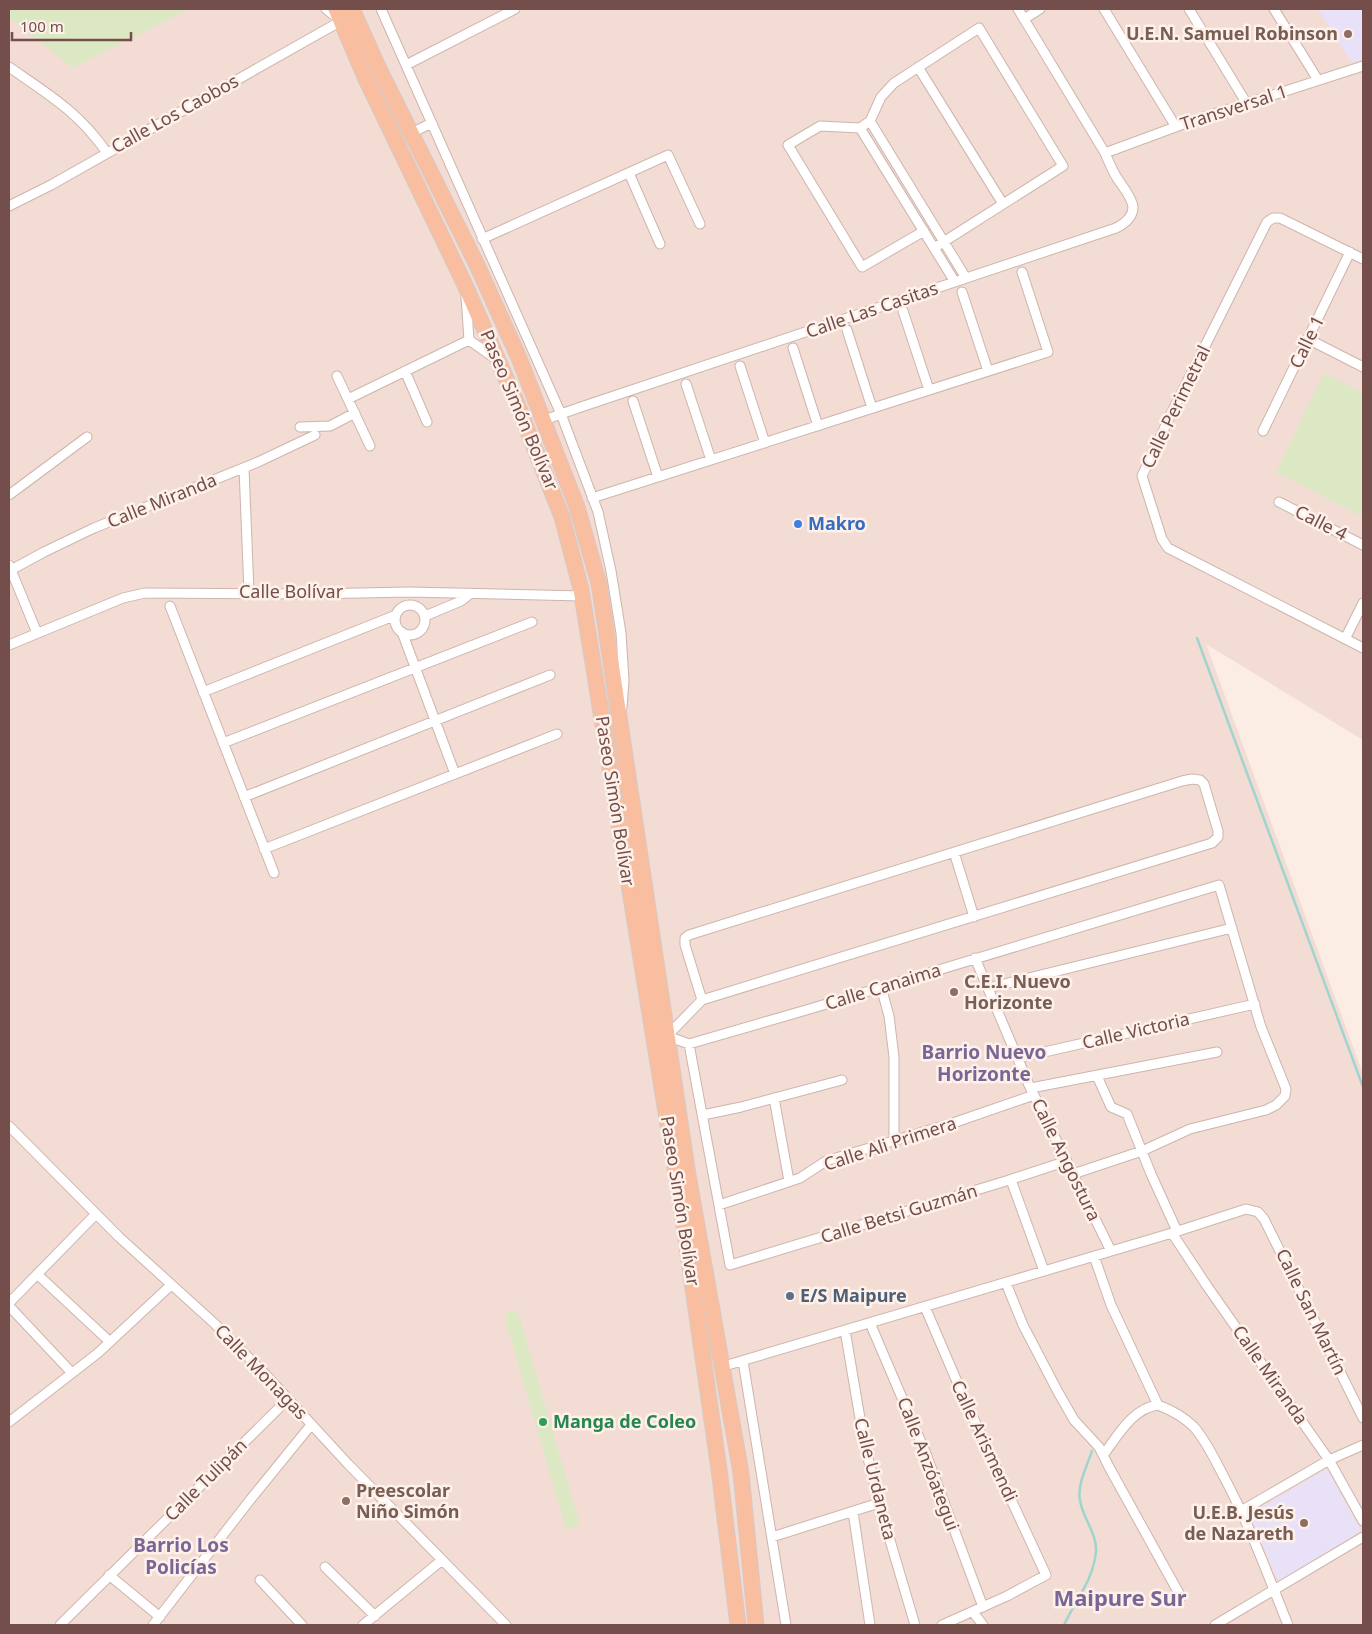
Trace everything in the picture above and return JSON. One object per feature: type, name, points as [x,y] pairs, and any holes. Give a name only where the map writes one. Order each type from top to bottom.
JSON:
[{"type":"main road","name":"Paseo Simón Bolívar","points":[[346,13],[411,133],[499,313],[544,420],[577,507],[590,548],[600,595],[620,717],[660,1037],[719,1469],[738,1625]]},
{"type":"main road","name":"Paseo Simón Bolívar","points":[[346,13],[372,94],[466,285],[560,509],[570,540],[582,596],[660,1037],[688,1175],[741,1473],[756,1625]]},
{"type":"main road","points":[[582,596],[600,595]]},
{"type":"street","name":"Paseo Simón Bolívar","points":[[326,9],[346,13]]},
{"type":"street","name":"Paseo Simón Bolívar","points":[[381,9],[561,414],[598,512],[622,633],[624,692],[620,717]]},
{"type":"street","points":[[406,65],[515,9]]},
{"type":"street","points":[[1018,9],[1105,153]]},
{"type":"street","points":[[1024,19],[1040,9]]},
{"type":"street","points":[[1104,9],[1176,127]]},
{"type":"street","points":[[1189,9],[1246,104]]},
{"type":"street","points":[[1274,9],[1318,80]]},
{"type":"street","name":"Calle Los Caobos","points":[[9,206],[107,153],[346,13]]},
{"type":"street","points":[[924,231],[862,268],[788,145],[820,126],[860,128],[870,121],[886,91],[894,83],[979,28],[1062,166],[934,248]]},
{"type":"street","name":"Transversal 1","points":[[1105,153],[1176,127],[1363,66]]},
{"type":"street","points":[[9,67],[80,119],[95,135],[107,153]]},
{"type":"street","points":[[918,68],[1003,204]]},
{"type":"street","points":[[870,121],[966,278]]},
{"type":"street","points":[[411,133],[432,123]]},
{"type":"street","points":[[860,128],[955,282]]},
{"type":"street","name":"Calle Las Casitas","points":[[544,420],[1116,228],[1124,223],[1132,211],[1132,203],[1105,153]]},
{"type":"street","points":[[482,239],[668,155],[700,224]]},
{"type":"street","points":[[629,173],[660,244]]},
{"type":"street","name":"Calle Perimetral","points":[[1363,259],[1280,218],[1274,218],[1267,222],[1142,476],[1162,539],[1168,548],[1363,648]]},
{"type":"street","name":"Calle 1","points":[[1264,431],[1350,252]]},
{"type":"street","points":[[592,498],[1048,352],[1022,272]]},
{"type":"street","points":[[466,285],[469,340]]},
{"type":"street","points":[[962,292],[988,371]]},
{"type":"street","points":[[903,311],[929,390]]},
{"type":"street","points":[[846,330],[872,408]]},
{"type":"street","points":[[1308,339],[1363,367]]},
{"type":"street","points":[[469,340],[499,361]]},
{"type":"street","points":[[348,399],[469,340]]},
{"type":"street","points":[[793,348],[818,426]]},
{"type":"street","points":[[740,366],[765,443]]},
{"type":"street","points":[[405,371],[428,422]]},
{"type":"street","points":[[337,376],[370,446]]},
{"type":"street","points":[[686,384],[711,460]]},
{"type":"street","points":[[633,401],[658,477]]},
{"type":"street","points":[[300,427],[330,426],[355,413]]},
{"type":"street","name":"Calle Miranda","points":[[10,568],[94,528],[244,468],[315,435]]},
{"type":"street","points":[[9,494],[87,437]]},
{"type":"street","points":[[244,468],[249,592]]},
{"type":"street","name":"Calle 4","points":[[1279,502],[1363,544]]},
{"type":"street","points":[[10,568],[37,633]]},
{"type":"street","name":"Calle Bolívar","points":[[9,645],[123,598],[145,593],[249,592],[310,594],[408,592],[582,596]]},
{"type":"street","points":[[425,616],[461,601],[470,594]]},
{"type":"street","points":[[1345,639],[1363,603]]},
{"type":"street","points":[[170,606],[274,873]]},
{"type":"street","points":[[203,692],[396,615],[401,609],[412,606],[419,608],[425,616],[424,626],[420,632],[409,635],[402,632]]},
{"type":"street","points":[[396,615],[397,626],[402,632],[455,774]]},
{"type":"street","points":[[223,743],[532,622]]},
{"type":"street","points":[[244,797],[550,675]]},
{"type":"street","points":[[264,848],[557,734]]},
{"type":"street","points":[[660,1037],[702,1000],[1212,843],[1218,838],[1218,831],[1204,784],[1200,780],[1192,779],[689,935],[685,938],[685,945],[702,1000]]},
{"type":"street","points":[[954,852],[974,917]]},
{"type":"street","name":"Calle Canaima","points":[[689,1044],[1220,885],[1232,928]]},
{"type":"street","points":[[988,988],[1232,928],[1254,1004],[1286,1090],[1286,1096],[1276,1106],[1266,1110],[1190,1128],[1142,1151],[1073,1174]]},
{"type":"street","name":"Calle Angostura","points":[[975,958],[1032,1091],[1111,1251]]},
{"type":"street","points":[[881,987],[889,1016],[894,1050],[894,1141]]},
{"type":"street","name":"Calle Victoria","points":[[1018,1058],[1254,1004]]},
{"type":"street","points":[[660,1037],[689,1044],[719,1205]]},
{"type":"street","name":"Calle Ali Primera","points":[[719,1205],[800,1178],[826,1161],[953,1123],[1032,1091],[1216,1052]]},
{"type":"street","name":"Calle Miranda","points":[[1097,1076],[1111,1107],[1127,1114],[1174,1232],[1207,1286],[1330,1460],[1363,1521]]},
{"type":"street","points":[[703,1115],[842,1080]]},
{"type":"street","points":[[774,1098],[789,1181]]},
{"type":"street","name":"Calle Monagas","points":[[9,1126],[96,1214],[215,1324],[266,1375],[311,1425],[506,1625]]},
{"type":"street","name":"Calle Betsi Guzmán","points":[[719,1205],[730,1265],[1011,1180],[1067,1161]]},
{"type":"street","points":[[1011,1180],[1044,1271]]},
{"type":"street","name":"Calle San Martín","points":[[1174,1232],[1246,1209],[1258,1212],[1264,1219],[1363,1418]]},
{"type":"street","points":[[72,1373],[9,1305],[96,1214]]},
{"type":"street","points":[[722,1367],[1174,1232]]},
{"type":"street","points":[[1094,1256],[1112,1305],[1158,1405]]},
{"type":"street","points":[[37,1274],[110,1342]]},
{"type":"street","points":[[1006,1282],[1032,1343],[1074,1420],[1104,1454],[1181,1596]]},
{"type":"street","points":[[9,1422],[110,1342],[171,1285]]},
{"type":"street","name":"Calle Arismendi","points":[[925,1306],[964,1398],[1046,1575],[983,1607]]},
{"type":"street","name":"Calle Anzóategui","points":[[870,1323],[926,1454],[983,1607]]},
{"type":"street","name":"Calle Urdaneta","points":[[845,1330],[864,1442],[879,1504],[915,1625]]},
{"type":"street","points":[[743,1361],[786,1625]]},
{"type":"street","name":"Calle Tulipán","points":[[60,1625],[288,1398]]},
{"type":"street","points":[[1104,1454],[1123,1428],[1137,1414],[1151,1406],[1158,1405],[1182,1417],[1190,1424],[1202,1437],[1240,1510],[1288,1625]]},
{"type":"street","points":[[153,1625],[311,1425]]},
{"type":"street","points":[[1240,1510],[1330,1460],[1363,1445]]},
{"type":"street","points":[[772,1537],[879,1504]]},
{"type":"street","points":[[853,1512],[870,1625]]},
{"type":"street","points":[[1215,1625],[1363,1537]]},
{"type":"street","points":[[364,1625],[442,1560]]},
{"type":"street","points":[[325,1567],[375,1616]]},
{"type":"street","points":[[110,1576],[160,1617]]},
{"type":"street","points":[[260,1580],[302,1625]]},
{"type":"street","points":[[942,1625],[983,1607]]},
{"type":"street","points":[[973,1612],[983,1625]]},
{"type":"shaded area","points":[[9,9],[1363,9],[1363,740],[1206,644],[1363,1074],[1363,1625],[9,1625]]},
{"type":"shaded area","name":"U.E.N. Samuel Robinson","points":[[1318,9],[1363,9],[1363,59],[1352,63]]},
{"type":"shaded area","name":"U.E.B. Jesús de Nazareth","points":[[1327,1469],[1361,1531],[1280,1580],[1277,1578],[1249,1514]]},
{"type":"green space","points":[[9,9],[189,9],[73,68],[9,18]]},
{"type":"green space","points":[[1324,373],[1363,393],[1363,517],[1276,472]]},
{"type":"green space","name":"Manga de Coleo","points":[[513,1310],[519,1315],[580,1525],[566,1529],[505,1319],[506,1313]]},
{"type":"waterway","points":[[1197,638],[1363,1087]]},
{"type":"waterway","points":[[1064,1625],[1088,1580],[1095,1561],[1096,1544],[1083,1513],[1079,1494],[1083,1475],[1092,1451]]},
{"type":"place","name":"U.E.N. Samuel Robinson","points":[[1348,34]]},
{"type":"place","name":"Makro","points":[[798,524]]},
{"type":"place","name":"C.E.I. Nuevo Horizonte","points":[[954,992]]},
{"type":"place","name":"E/S Maipure","points":[[790,1296]]},
{"type":"place","name":"Manga de Coleo","points":[[543,1422]]},
{"type":"place","name":"Preescolar Niño Simón","points":[[346,1501]]},
{"type":"place","name":"U.E.B. Jesús de Nazareth","points":[[1304,1523]]},
{"type":"district","name":"Barrio Nuevo Horizonte","points":[[984,1063]]},
{"type":"district","name":"Barrio Los Policías","points":[[181,1556]]},
{"type":"district","name":"Maipure Sur","points":[[1120,1598]]}]
